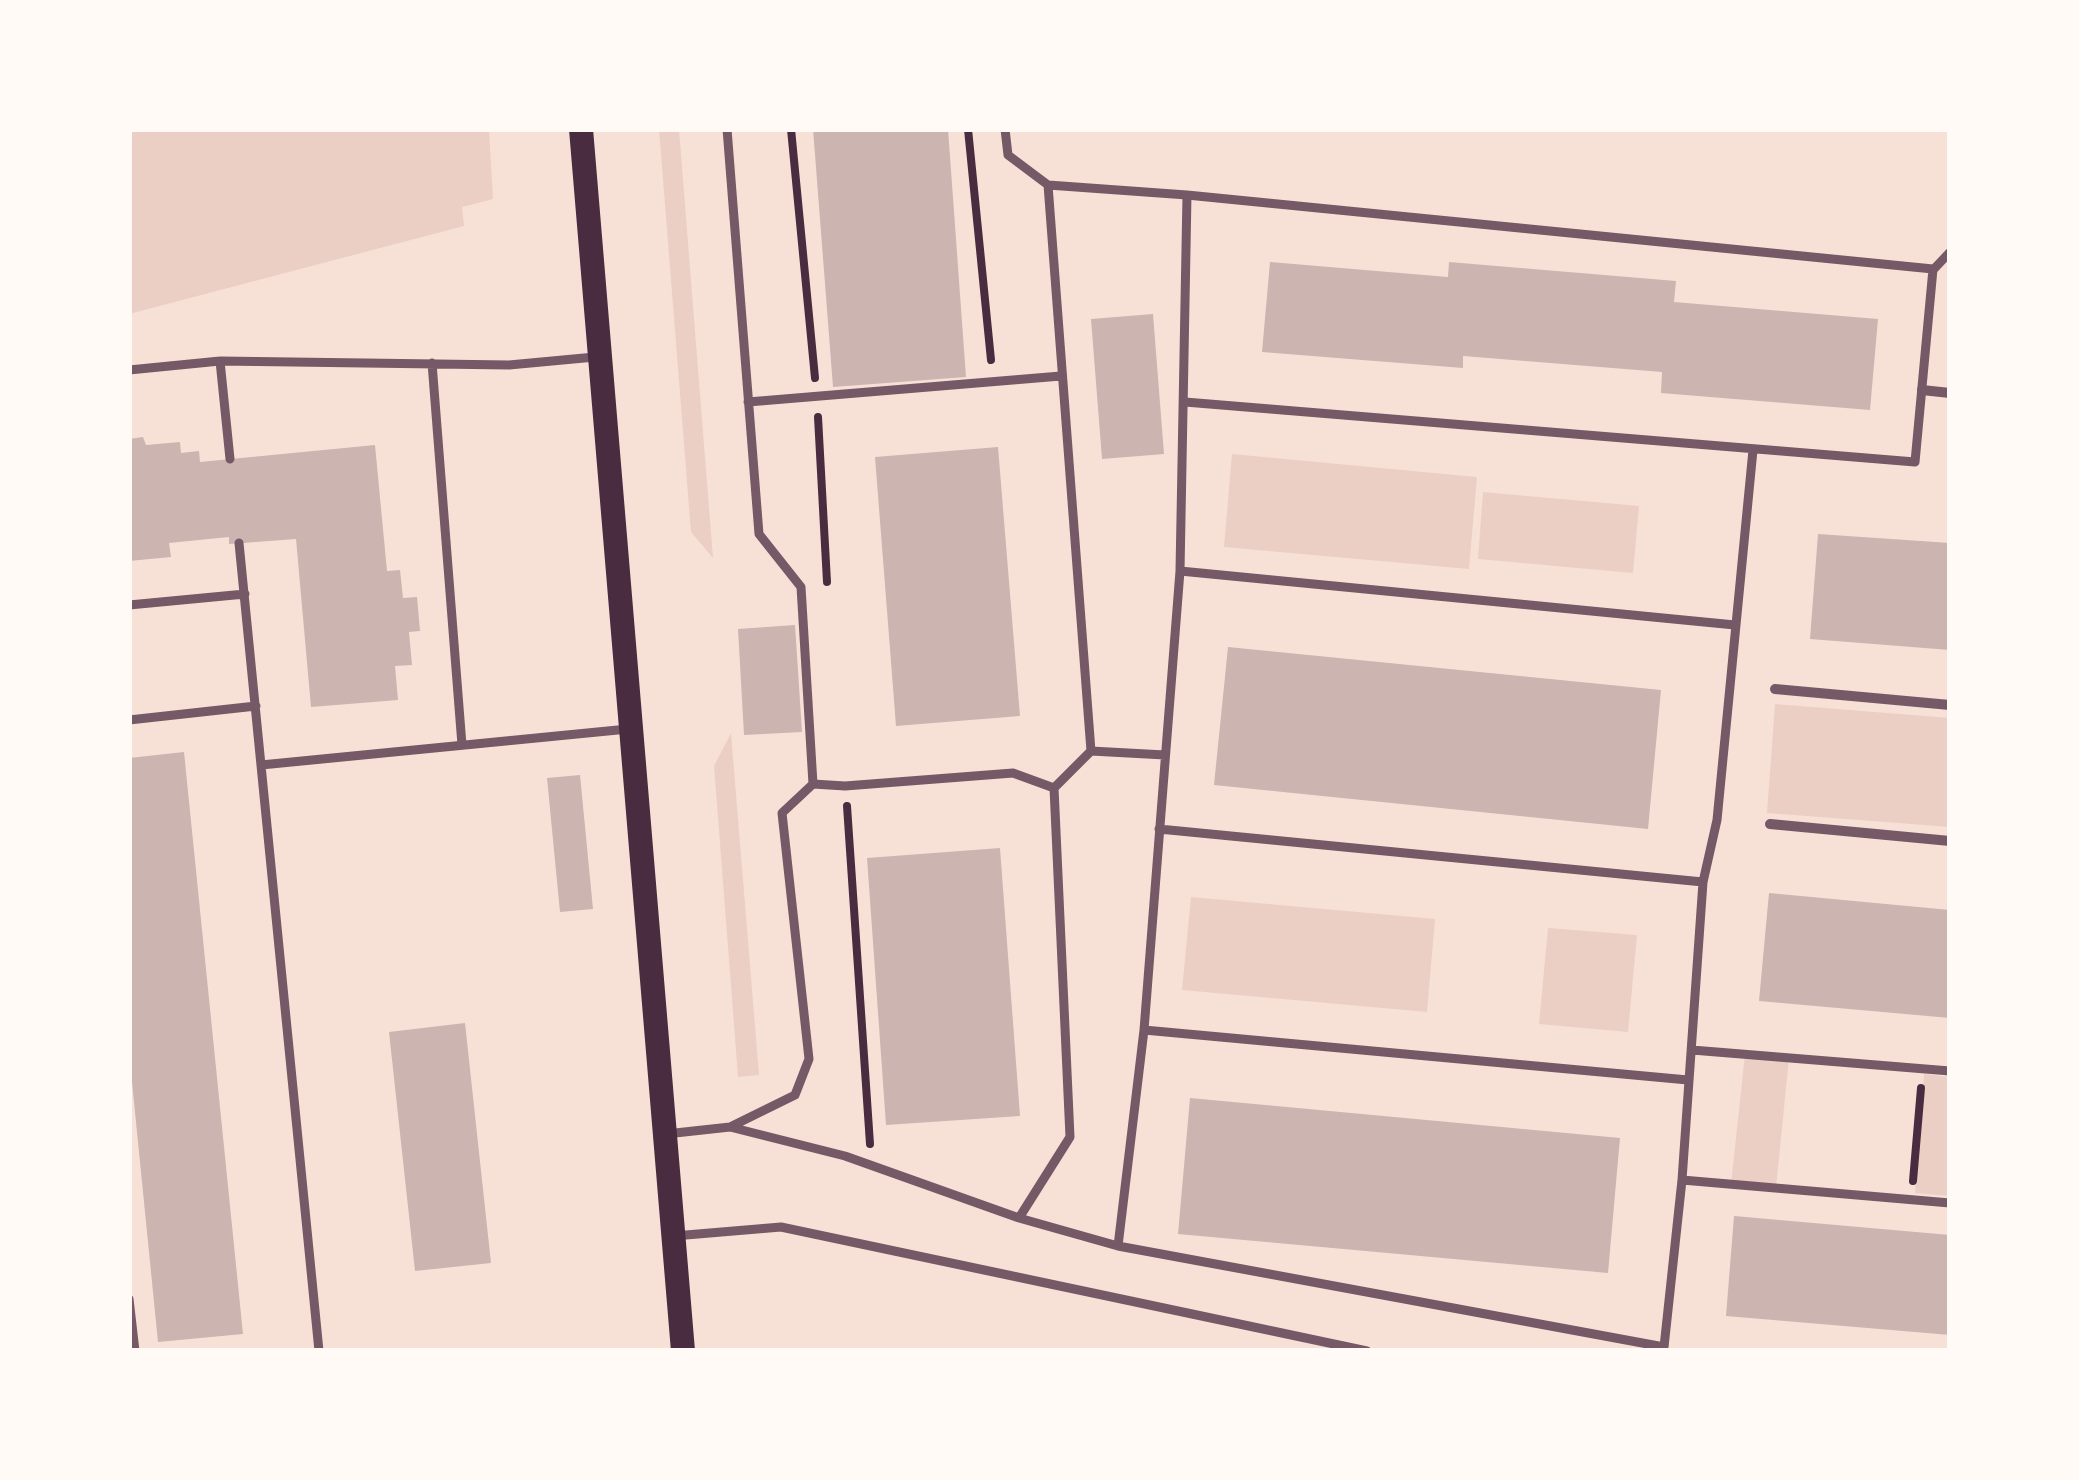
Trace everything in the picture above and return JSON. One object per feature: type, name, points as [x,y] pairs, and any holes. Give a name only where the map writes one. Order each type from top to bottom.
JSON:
[{"type":"main road","points":[[581,129],[683,1351]]},
{"type":"street","points":[[1922,390],[1950,393]]},
{"type":"street","points":[[1775,689],[1950,705]]},
{"type":"street","points":[[1769,824],[1950,842]]},
{"type":"lane","points":[[727,129],[759,534],[801,587],[813,784]]},
{"type":"lane","points":[[1005,129],[1008,155],[1048,185],[1933,270]]},
{"type":"lane","points":[[1048,185],[1091,751]]},
{"type":"lane","points":[[1118,1246],[1144,1030],[1180,571],[1187,195]]},
{"type":"lane","points":[[1185,402],[1915,462],[1933,270],[1950,251]]},
{"type":"lane","points":[[129,370],[220,361],[509,364],[600,356]]},
{"type":"lane","points":[[220,361],[230,459]]},
{"type":"lane","points":[[432,363],[462,745]]},
{"type":"lane","points":[[748,402],[1061,376]]},
{"type":"lane","points":[[730,1127],[845,1156],[1019,1218],[1118,1246],[1664,1347],[1682,1180],[1703,882],[1717,820],[1753,450]]},
{"type":"lane","points":[[239,543],[319,1351]]},
{"type":"lane","points":[[1180,571],[1735,625]]},
{"type":"lane","points":[[129,605],[245,594]]},
{"type":"lane","points":[[129,720],[256,706]]},
{"type":"lane","points":[[261,765],[628,729]]},
{"type":"lane","points":[[1019,1218],[1070,1137],[1054,788],[1091,751],[1165,755]]},
{"type":"lane","points":[[666,1134],[730,1127],[795,1095],[809,1059],[782,813],[813,784],[845,786],[1013,773],[1054,788]]},
{"type":"lane","points":[[1159,829],[1703,882]]},
{"type":"lane","points":[[1144,1030],[1688,1079]]},
{"type":"lane","points":[[1692,1050],[1950,1071]]},
{"type":"lane","points":[[1682,1180],[1950,1203]]},
{"type":"lane","points":[[674,1236],[781,1227],[1360,1350]]},
{"type":"lane","points":[[129,1299],[135,1351]]},
{"type":"path","points":[[968,129],[994,384]]},
{"type":"path","points":[[1912,1200],[1922,1069]]},
{"type":"shaded area","points":[[129,129],[489,129],[493,199],[462,207],[464,226],[129,314]]},
{"type":"shaded area","points":[[659,129],[679,129],[713,558],[691,532]]},
{"type":"shaded area","points":[[1232,454],[1477,477],[1469,569],[1224,547]]},
{"type":"shaded area","points":[[1483,492],[1639,506],[1633,573],[1478,559]]},
{"type":"shaded area","points":[[1775,704],[1950,718],[1950,827],[1767,813]]},
{"type":"shaded area","points":[[731,733],[759,1075],[738,1077],[714,766]]},
{"type":"shaded area","points":[[1191,897],[1435,919],[1427,1012],[1182,990]]},
{"type":"shaded area","points":[[1548,928],[1637,935],[1628,1032],[1539,1024]]},
{"type":"shaded area","points":[[1745,1054],[1789,1058],[1776,1188],[1731,1184]]},
{"type":"shaded area","points":[[1924,1074],[1950,1077],[1950,1196],[1915,1193]]},
{"type":"building","points":[[813,129],[948,129],[966,377],[833,387]]},
{"type":"building","points":[[1270,262],[1448,277],[1449,262],[1676,281],[1674,302],[1878,319],[1870,410],[1661,393],[1662,372],[1463,356],[1463,368],[1262,352]]},
{"type":"building","points":[[1153,314],[1164,454],[1102,459],[1091,319]]},
{"type":"building","points":[[143,437],[146,445],[180,442],[181,453],[199,451],[200,462],[375,445],[387,571],[400,570],[403,598],[417,597],[420,631],[409,632],[412,665],[395,666],[398,700],[311,707],[296,539],[229,544],[229,537],[169,543],[171,557],[129,561],[129,439]]},
{"type":"building","points":[[998,447],[1020,716],[896,726],[875,457]]},
{"type":"building","points":[[1818,534],[1950,543],[1950,650],[1810,639]]},
{"type":"building","points":[[795,625],[802,732],[744,735],[738,629]]},
{"type":"building","points":[[1228,647],[1661,690],[1648,829],[1214,785]]},
{"type":"building","points":[[184,752],[243,1334],[158,1342],[129,1052],[129,758]]},
{"type":"building","points":[[580,775],[593,909],[560,912],[547,778]]},
{"type":"building","points":[[1000,848],[1020,1116],[886,1125],[867,858]]},
{"type":"building","points":[[1769,893],[1950,910],[1950,1018],[1759,1001]]},
{"type":"building","points":[[465,1023],[491,1263],[415,1271],[389,1032]]},
{"type":"building","points":[[1190,1098],[1620,1138],[1608,1273],[1178,1234]]},
{"type":"building","points":[[1734,1216],[1950,1235],[1950,1335],[1726,1316]]}]
